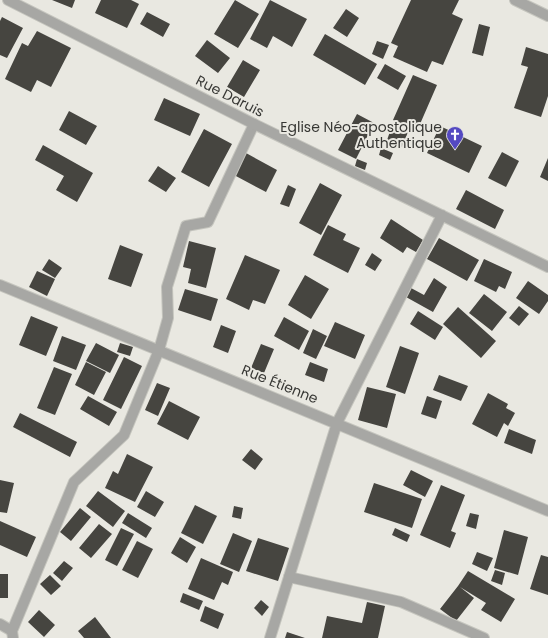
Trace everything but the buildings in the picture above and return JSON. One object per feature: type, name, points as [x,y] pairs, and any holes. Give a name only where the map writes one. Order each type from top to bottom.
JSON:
[{"type":"street","name":"Rue Daruis","points":[[8,0],[254,124],[548,267]]},
{"type":"street","points":[[515,0],[548,16]]},
{"type":"street","points":[[0,624],[12,634],[74,482],[124,435],[159,350],[168,318],[167,287],[186,226],[208,222],[254,124]]},
{"type":"street","points":[[270,638],[337,423],[442,215]]},
{"type":"street","name":"Rue Étienne","points":[[0,285],[548,511]]},
{"type":"street","points":[[289,577],[401,602],[484,638]]},
{"type":"place","name":"Eglise Néo-apostolique Authentique","points":[[455,150]]}]
